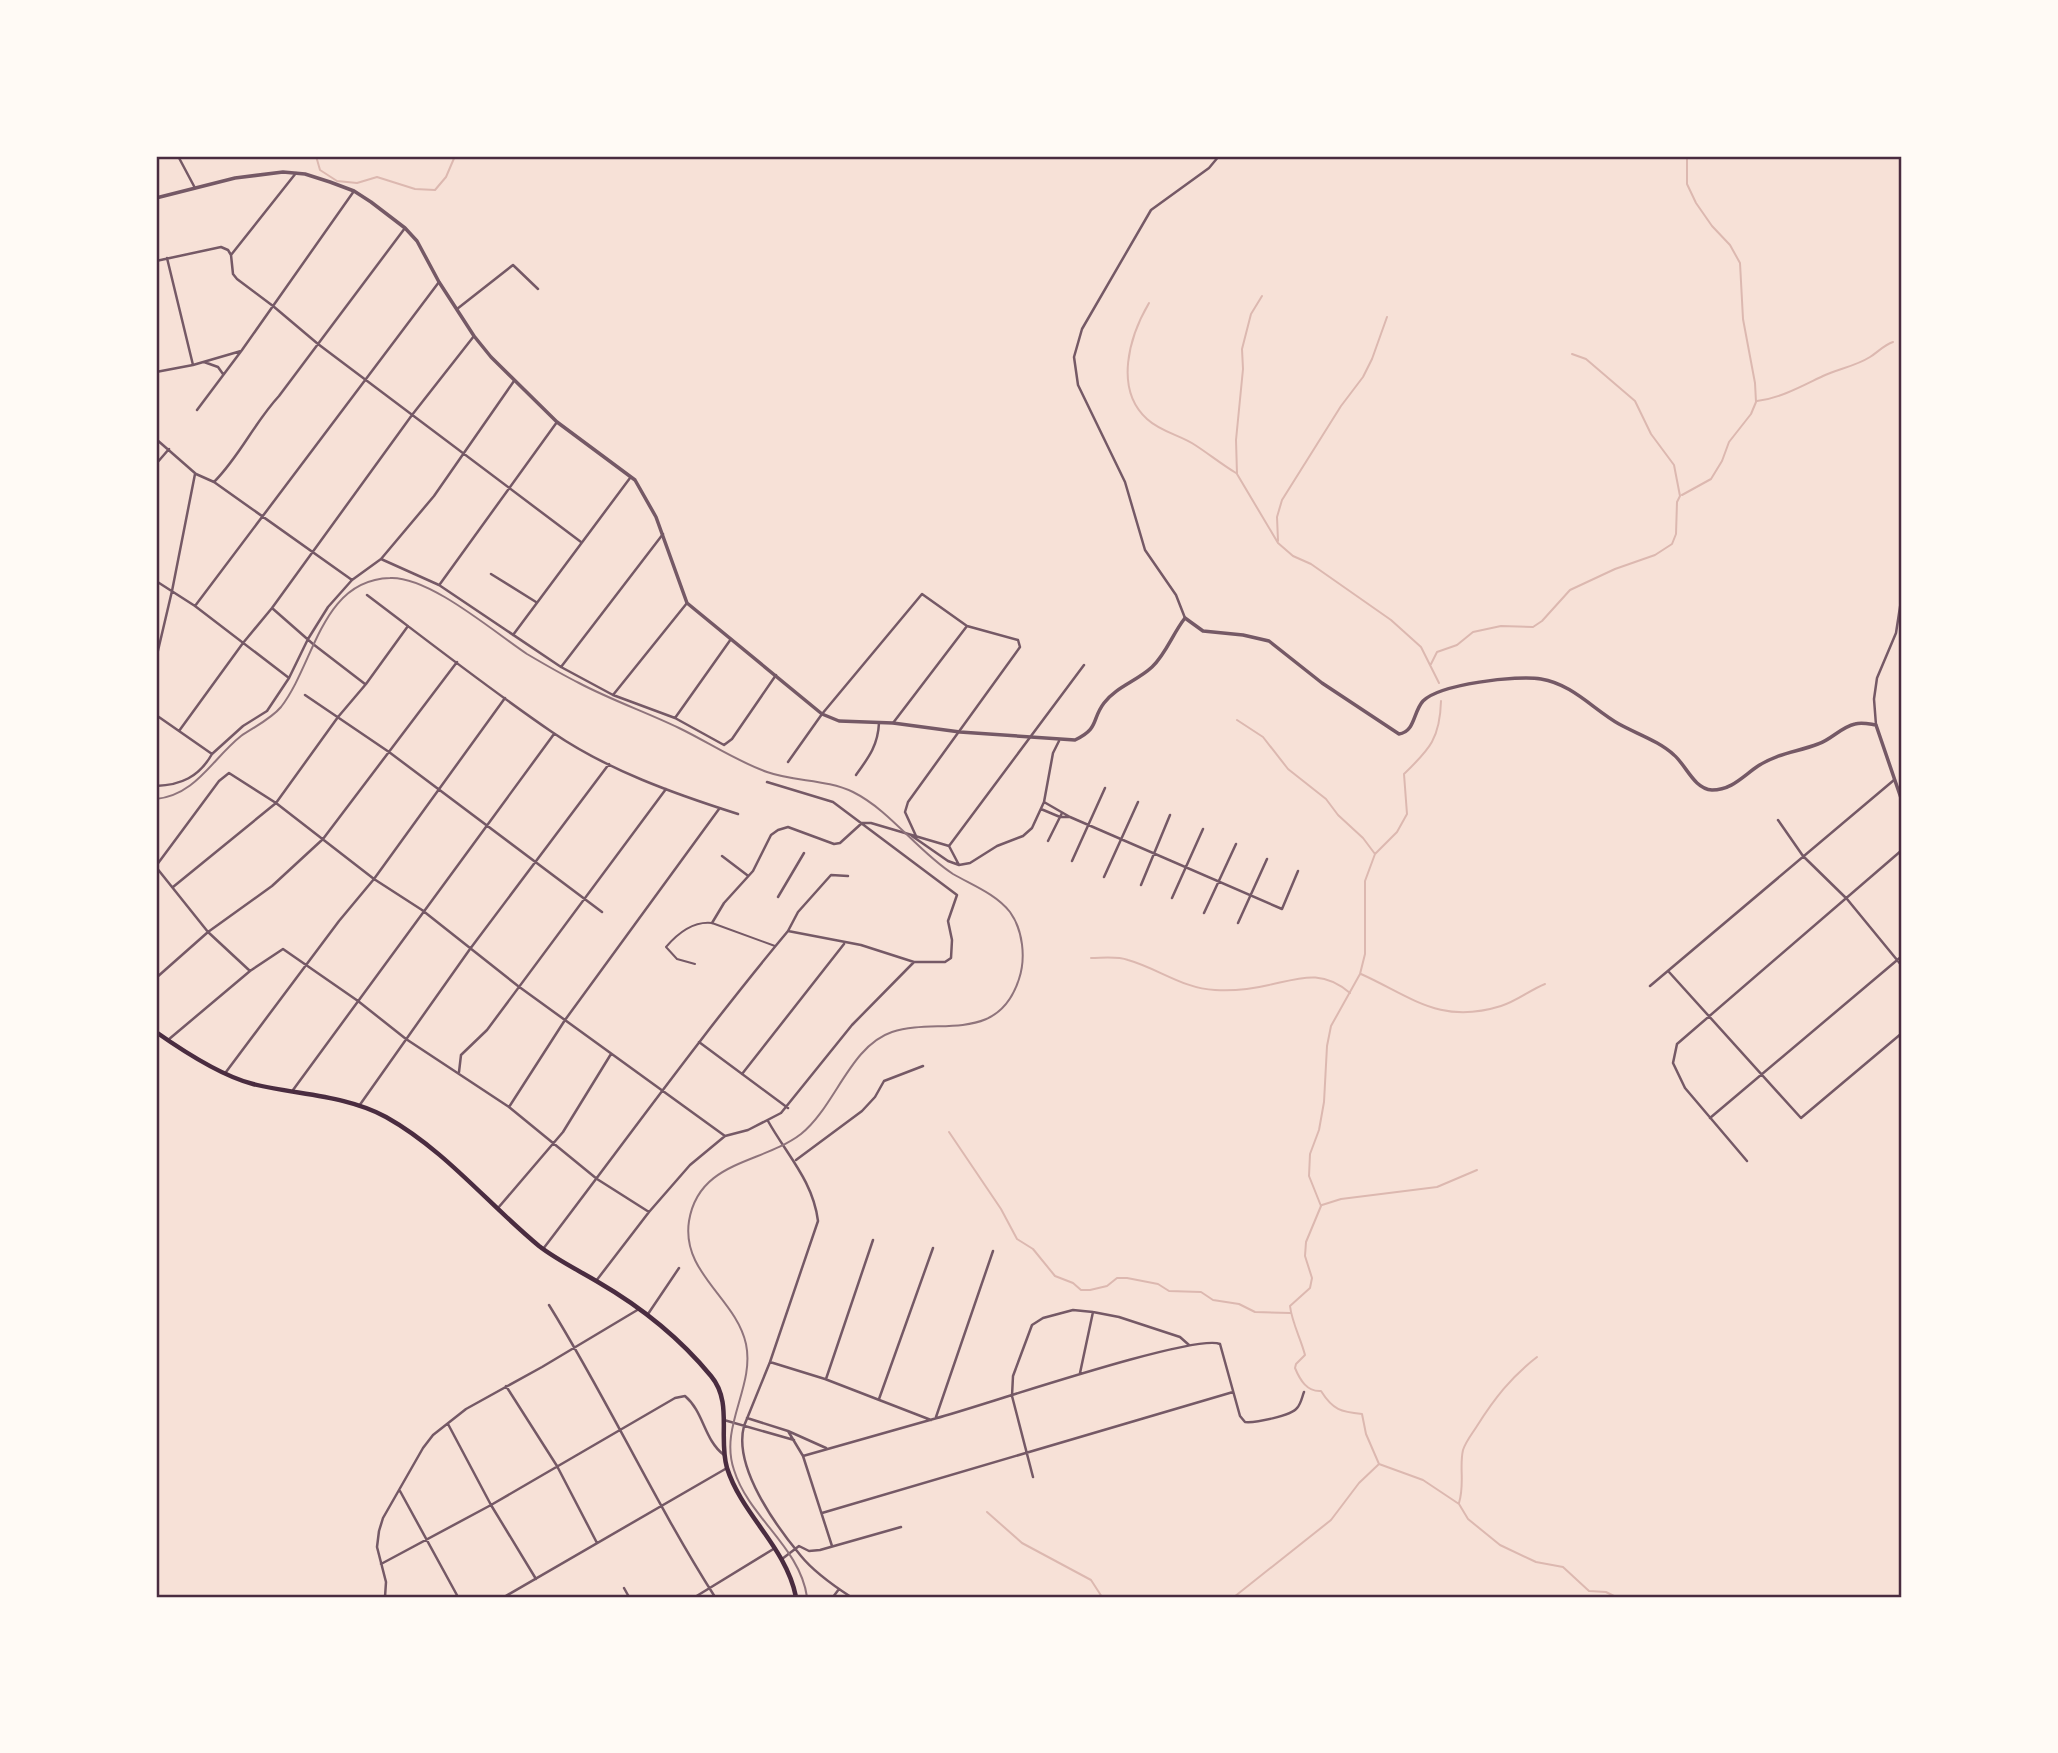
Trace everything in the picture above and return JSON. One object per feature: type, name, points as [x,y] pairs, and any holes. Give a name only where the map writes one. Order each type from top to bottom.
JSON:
[{"type":"main road","points":[[156,1032],[226,1072],[252,1083],[359,1105],[386,1117],[422,1141],[476,1186],[543,1249],[640,1308],[665,1327],[713,1377],[720,1391],[727,1468],[746,1506],[782,1559],[796,1597]]},
{"type":"street","points":[[178,156],[195,188]]},
{"type":"street","points":[[1219,156],[1209,168],[1151,210],[1082,329],[1074,357],[1078,385],[1125,482],[1145,551],[1176,595],[1185,618],[1203,631],[1269,641],[1332,690],[1399,734],[1410,729],[1422,702],[1440,691],[1469,684],[1541,679],[1571,690],[1616,722],[1675,755],[1697,783],[1710,790],[1728,788],[1759,765],[1788,751],[1819,744],[1850,725],[1876,725]]},
{"type":"street","points":[[156,198],[235,178],[283,172],[297,173],[354,191],[405,228],[417,241],[439,282],[474,336],[514,381],[557,422],[631,477],[649,502],[687,603],[822,714],[839,721],[893,723],[960,733],[1075,740],[1086,735],[1095,724],[1101,706],[1109,697],[1155,664],[1185,618]]},
{"type":"street","points":[[230,255],[297,173]]},
{"type":"street","points":[[197,410],[354,191]]},
{"type":"street","points":[[214,482],[227,468],[261,415],[279,396],[405,228]]},
{"type":"street","points":[[156,261],[221,247],[228,250],[233,274],[237,279],[318,344],[581,542]]},
{"type":"street","points":[[167,258],[193,365]]},
{"type":"street","points":[[457,309],[513,265],[538,289]]},
{"type":"street","points":[[195,606],[439,282]]},
{"type":"street","points":[[179,731],[412,415],[474,336]]},
{"type":"street","points":[[156,372],[193,365],[242,350]]},
{"type":"street","points":[[204,362],[218,367],[223,374]]},
{"type":"street","points":[[156,366],[163,371]]},
{"type":"street","points":[[156,786],[186,780],[198,773],[212,754],[243,726],[267,710],[289,678],[307,639],[328,607],[352,580],[381,559],[434,496],[514,381]]},
{"type":"street","points":[[439,585],[557,422]]},
{"type":"street","points":[[156,439],[196,474],[214,482],[352,580]]},
{"type":"street","points":[[156,464],[169,449]]},
{"type":"street","points":[[156,659],[196,474]]},
{"type":"street","points":[[513,635],[631,477]]},
{"type":"street","points":[[561,667],[663,534]]},
{"type":"street","points":[[381,559],[439,585],[561,667],[613,695],[675,718],[724,745],[732,739],[776,676]]},
{"type":"street","points":[[491,574],[536,602]]},
{"type":"street","points":[[156,581],[195,606],[289,678]]},
{"type":"street","points":[[788,762],[822,714],[922,594],[967,626],[1021,642],[960,733],[908,802],[905,813],[916,836]]},
{"type":"street","points":[[1902,594],[1896,633],[1877,678],[1874,699],[1876,725],[1902,801]]},
{"type":"street","points":[[367,596],[554,734],[609,764],[666,789],[738,814]]},
{"type":"street","points":[[613,695],[687,603]]},
{"type":"street","points":[[272,608],[307,639],[366,684]]},
{"type":"street","points":[[173,887],[276,803],[408,626]]},
{"type":"street","points":[[893,723],[967,626]]},
{"type":"street","points":[[675,718],[731,639]]},
{"type":"street","points":[[156,978],[208,932],[272,886],[323,839],[457,662]]},
{"type":"street","points":[[949,846],[1084,665]]},
{"type":"street","points":[[305,695],[389,752],[602,912]]},
{"type":"street","points":[[226,1072],[374,879],[505,698]]},
{"type":"street","points":[[156,715],[212,754]]},
{"type":"street","points":[[856,775],[874,750],[879,723]]},
{"type":"street","points":[[292,1090],[554,734]]},
{"type":"street","points":[[908,834],[958,865],[970,863],[997,846],[1023,836],[1032,828],[1044,802],[1053,753],[1059,741]]},
{"type":"street","points":[[359,1105],[470,949],[609,764]]},
{"type":"street","points":[[250,971],[208,932],[156,867],[219,781],[229,773],[276,803],[374,879],[424,911],[519,986],[725,1136]]},
{"type":"street","points":[[1650,986],[1894,780]]},
{"type":"street","points":[[767,782],[833,802],[956,892],[957,898],[948,921],[952,940],[951,958],[945,962],[914,962],[861,945],[788,931]]},
{"type":"street","points":[[1072,861],[1105,788]]},
{"type":"street","points":[[458,1073],[461,1055],[487,1030],[666,789]]},
{"type":"street","points":[[1044,802],[1088,826],[1282,909],[1298,871]]},
{"type":"street","points":[[1104,877],[1138,802]]},
{"type":"street","points":[[509,1107],[565,1020],[719,808]]},
{"type":"street","points":[[1041,809],[1060,817],[1070,817]]},
{"type":"street","points":[[1048,841],[1062,812]]},
{"type":"street","points":[[1141,885],[1170,815]]},
{"type":"street","points":[[1778,820],[1803,856],[1847,899],[1902,966]]},
{"type":"street","points":[[712,923],[724,903],[756,866],[771,835],[788,827],[834,844],[841,843],[862,823],[871,823],[949,846],[958,865]]},
{"type":"street","points":[[1172,898],[1203,829]]},
{"type":"street","points":[[1204,913],[1236,844]]},
{"type":"street","points":[[1747,1161],[1685,1088],[1673,1063],[1677,1044],[1902,850]]},
{"type":"street","points":[[778,897],[804,853]]},
{"type":"street","points":[[722,856],[748,876]]},
{"type":"street","points":[[1238,923],[1267,859]]},
{"type":"street","points":[[543,1249],[699,1042],[788,931],[799,912],[831,875],[848,876]]},
{"type":"street","points":[[742,1074],[845,943]]},
{"type":"street","points":[[167,1040],[250,971],[282,949],[358,1001],[405,1039],[509,1107],[597,1179],[649,1212]]},
{"type":"street","points":[[1710,1118],[1902,956]]},
{"type":"street","points":[[596,1281],[649,1212],[690,1165],[725,1136],[748,1130],[788,1108],[852,1025],[914,962]]},
{"type":"street","points":[[1669,972],[1801,1118],[1902,1033]]},
{"type":"street","points":[[699,1042],[788,1108]]},
{"type":"street","points":[[498,1209],[577,1113],[611,1054]]},
{"type":"street","points":[[796,1160],[862,1111],[884,1082],[923,1066]]},
{"type":"street","points":[[768,1121],[782,1145],[796,1160],[816,1207],[818,1221],[770,1362],[744,1426],[741,1437],[744,1455],[754,1485],[770,1515],[807,1562],[851,1597]]},
{"type":"street","points":[[825,1380],[873,1240]]},
{"type":"street","points":[[879,1399],[933,1248]]},
{"type":"street","points":[[933,1419],[993,1251]]},
{"type":"street","points":[[648,1314],[679,1268]]},
{"type":"street","points":[[549,1305],[716,1597]]},
{"type":"street","points":[[385,1597],[386,1582],[377,1547],[379,1531],[383,1518],[433,1435],[466,1409],[640,1308]]},
{"type":"street","points":[[1033,1477],[1012,1396],[1013,1376],[1032,1325],[1043,1318],[1073,1310],[1093,1312],[1119,1317],[1180,1337],[1189,1345]]},
{"type":"street","points":[[1080,1374],[1093,1312]]},
{"type":"street","points":[[803,1456],[1080,1374],[1212,1341],[1220,1344],[1240,1416],[1245,1422],[1252,1423],[1293,1412],[1299,1407],[1304,1392]]},
{"type":"street","points":[[770,1362],[933,1419]]},
{"type":"street","points":[[506,1386],[557,1466],[597,1543]]},
{"type":"street","points":[[822,1513],[1233,1392]]},
{"type":"street","points":[[381,1564],[491,1505],[675,1398],[685,1396],[693,1403],[714,1448],[724,1456]]},
{"type":"street","points":[[747,1418],[788,1431],[828,1449]]},
{"type":"street","points":[[724,1420],[794,1440]]},
{"type":"street","points":[[448,1424],[491,1505],[536,1579]]},
{"type":"street","points":[[788,1431],[803,1456],[832,1546]]},
{"type":"street","points":[[504,1597],[727,1468]]},
{"type":"street","points":[[400,1491],[458,1597]]},
{"type":"street","points":[[782,1559],[801,1546],[811,1552],[901,1527]]},
{"type":"street","points":[[695,1597],[775,1548]]},
{"type":"street","points":[[624,1588],[629,1597]]},
{"type":"street","points":[[834,1597],[839,1589]]},
{"type":"lane","points":[[695,964],[677,959],[666,947],[691,926],[702,922],[712,923],[776,946]]},
{"type":"waterway","points":[[218,156],[250,156]]},
{"type":"waterway","points":[[316,156],[320,170],[337,181],[357,183],[377,177],[415,189],[435,190],[446,177],[455,156]]},
{"type":"waterway","points":[[1682,495],[1711,479],[1729,442],[1751,414],[1756,402],[1743,319],[1740,263],[1730,245],[1696,203],[1687,184],[1687,156]]},
{"type":"waterway","points":[[1262,296],[1251,314],[1242,349],[1243,369],[1236,440],[1237,474],[1278,543],[1293,556],[1311,564],[1391,620],[1421,647],[1439,683]]},
{"type":"waterway","points":[[1149,303],[1136,331],[1128,362],[1128,378],[1137,407],[1152,423],[1189,442],[1236,473]]},
{"type":"waterway","points":[[1278,541],[1277,517],[1282,500],[1341,406],[1363,377],[1387,317]]},
{"type":"waterway","points":[[1757,401],[1783,394],[1859,363],[1893,342]]},
{"type":"waterway","points":[[1431,664],[1437,652],[1457,645],[1473,632],[1501,626],[1533,627],[1542,621],[1570,590],[1615,569],[1655,555],[1672,544],[1676,534],[1677,502],[1680,496],[1674,465],[1651,434],[1635,401],[1586,359],[1572,354]]},
{"type":"waterway","points":[[1441,701],[1436,734],[1432,742],[1404,774],[1407,814],[1397,832],[1375,854],[1365,881],[1365,954],[1360,974],[1331,1026],[1327,1046],[1324,1102],[1319,1130],[1310,1154],[1309,1176],[1321,1206],[1306,1242],[1305,1256],[1312,1278],[1310,1288],[1290,1306],[1305,1355],[1295,1368],[1305,1384],[1312,1390],[1321,1391],[1334,1406],[1343,1411],[1362,1414],[1366,1434],[1379,1464],[1423,1480],[1459,1504],[1468,1519],[1500,1545],[1536,1562],[1563,1567],[1589,1591],[1606,1592],[1616,1597]]},
{"type":"waterway","points":[[1237,720],[1263,737],[1288,769],[1326,799],[1375,854]]},
{"type":"waterway","points":[[1091,958],[1124,959],[1204,989],[1242,989],[1311,977],[1340,985],[1350,993]]},
{"type":"waterway","points":[[1361,974],[1427,1006],[1461,1012],[1501,1006],[1545,984]]},
{"type":"waterway","points":[[949,1132],[1001,1209],[1017,1239],[1033,1249],[1055,1276],[1073,1283],[1081,1290],[1107,1286],[1117,1278],[1127,1278],[1158,1284],[1169,1291],[1201,1292],[1213,1300],[1239,1304],[1255,1312],[1290,1313]]},
{"type":"waterway","points":[[1322,1205],[1341,1199],[1437,1187],[1477,1170]]},
{"type":"waterway","points":[[1459,1503],[1462,1489],[1462,1456],[1466,1444],[1504,1389],[1537,1357]]},
{"type":"waterway","points":[[1234,1597],[1331,1520],[1359,1483],[1379,1464]]},
{"type":"waterway","points":[[987,1512],[1022,1543],[1091,1580],[1102,1597]]},
{"type":"railway","points":[[156,799],[182,791],[193,783],[241,736],[281,707],[293,689],[322,627],[334,608],[349,593],[367,582],[390,578],[406,580],[442,595],[527,654],[566,676],[679,728],[744,762],[767,772],[853,792],[892,820],[940,865],[991,895],[1010,912],[1018,927],[1022,962],[1019,979],[1009,1000],[997,1013],[982,1021],[965,1025],[910,1028],[877,1039],[854,1063],[824,1109],[801,1134],[719,1175],[705,1186],[695,1201],[689,1221],[693,1256],[732,1313],[746,1344],[746,1376],[731,1438],[734,1470],[751,1503],[795,1563],[807,1597]]}]
